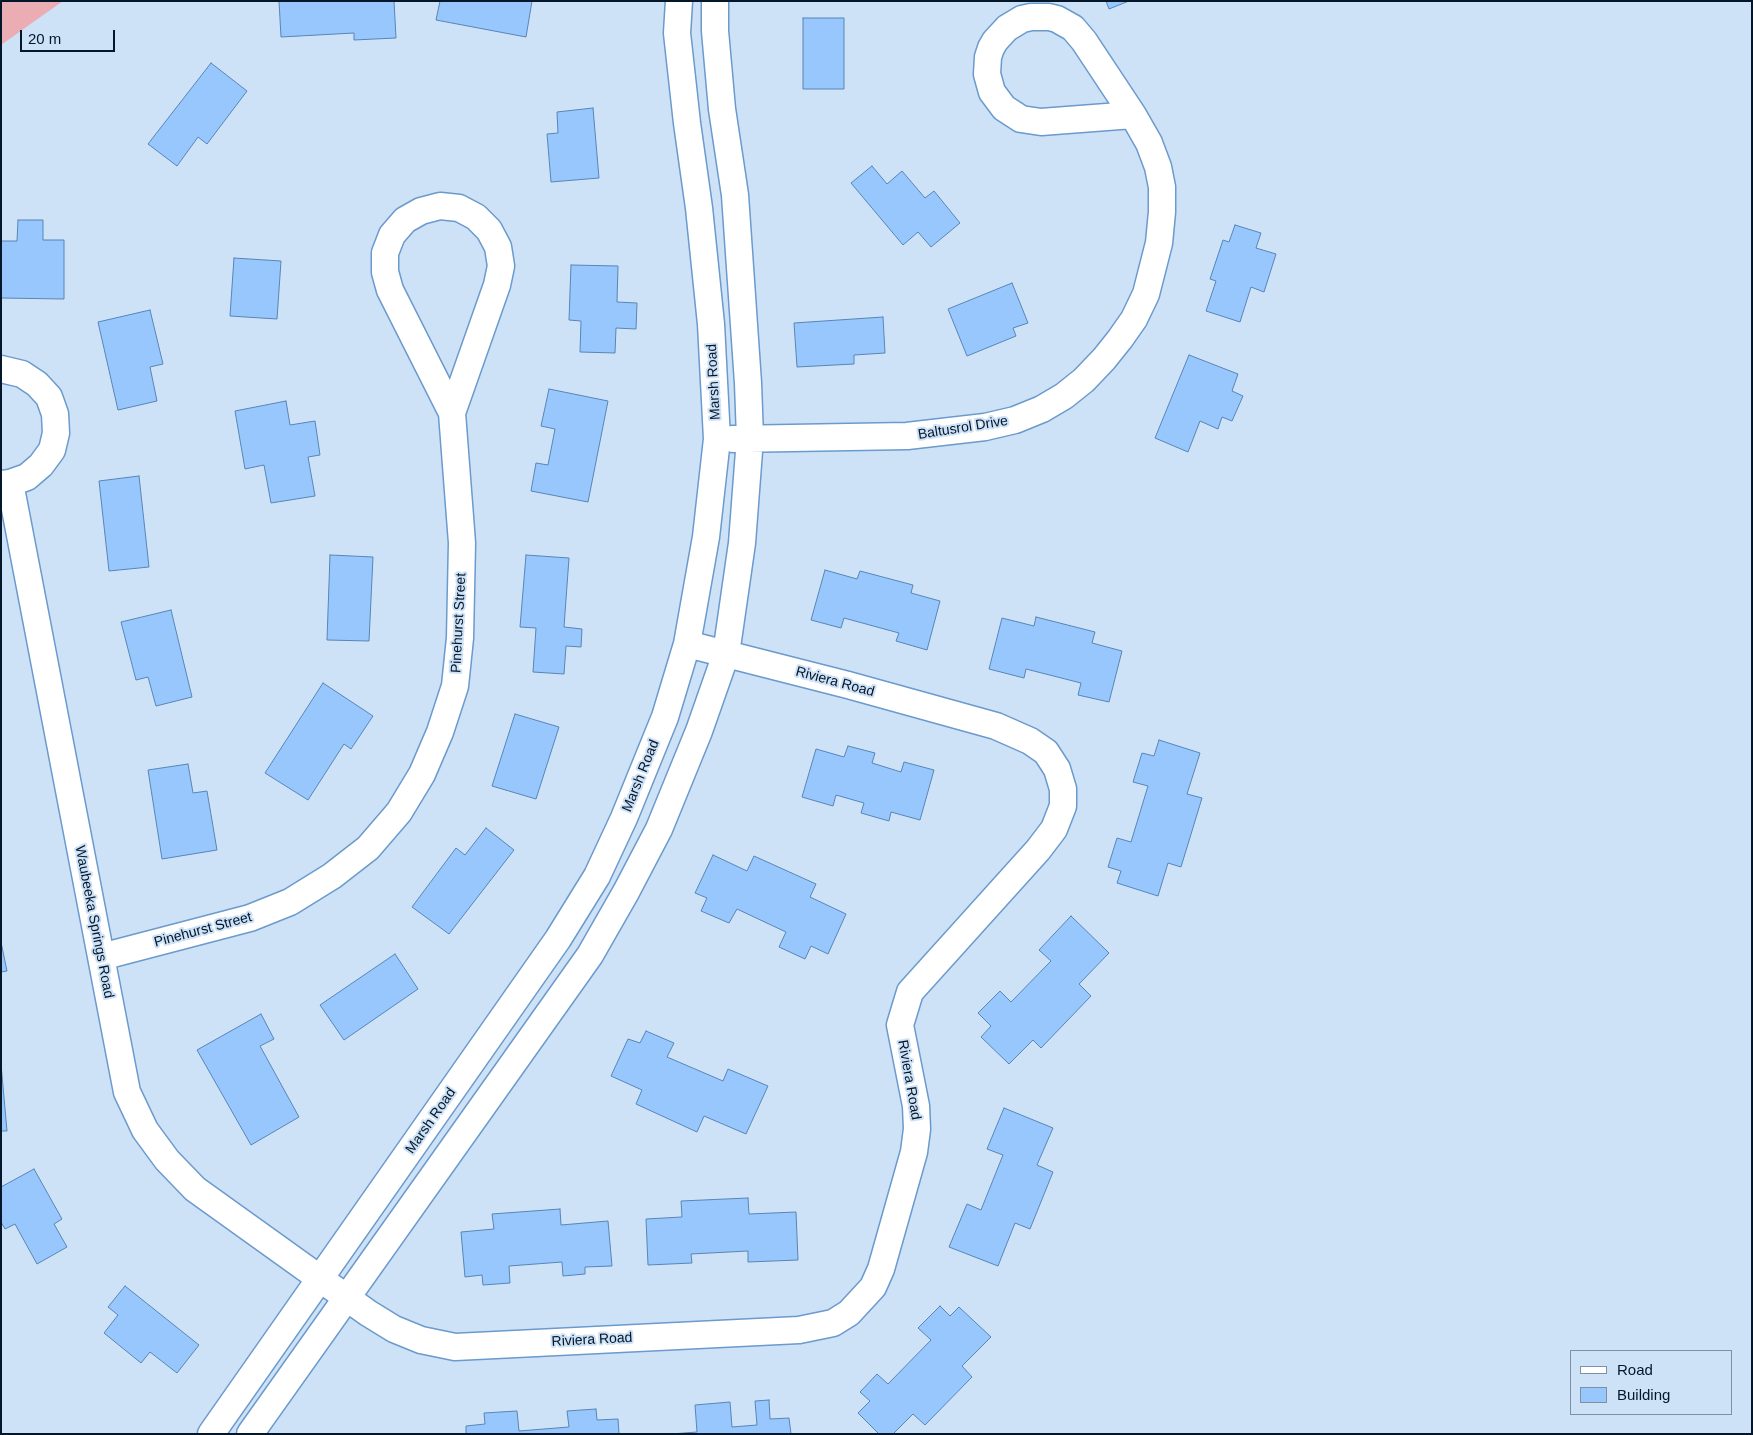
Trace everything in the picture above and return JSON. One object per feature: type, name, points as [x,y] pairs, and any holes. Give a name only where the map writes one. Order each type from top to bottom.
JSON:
[{"type":"street","name":"Marsh Road","points":[[211,1434],[558,939],[597,876],[624,818],[665,717],[687,644],[706,537],[717,439],[711,324],[699,208],[677,33],[679,1]]},
{"type":"street","points":[[250,1434],[590,955],[659,829],[699,731],[726,654],[742,543],[750,438],[735,195],[721,99],[715,31],[715,1]]},
{"type":"street","name":"Baltusrol Drive","points":[[717,439],[907,436],[985,427],[1015,420],[1042,409],[1064,396],[1104,360],[1134,319],[1146,294],[1159,242],[1162,196],[1158,167],[1148,142],[1133,115],[1084,41],[1072,28],[1057,19],[1031,17],[1014,23],[1001,34],[991,48],[988,57],[987,74],[992,92],[1004,108],[1021,119],[1041,122],[1133,115]]},
{"type":"street","name":"Pinehurst Street","points":[[101,957],[250,918],[290,902],[332,876],[368,848],[399,812],[422,774],[440,732],[455,686],[460,638],[462,543],[452,413],[390,290],[385,272],[385,253],[392,235],[405,220],[421,210],[440,206],[459,208],[483,223],[498,247],[501,266],[497,285],[452,413]]},
{"type":"street","name":"Waubeeka Springs Road","points":[[1,369],[22,374],[37,384],[49,398],[55,414],[56,433],[52,450],[42,465],[27,477],[6,483],[127,1092],[145,1130],[167,1160],[195,1189],[320,1278]]},
{"type":"street","name":"Riviera Road","points":[[320,1278],[394,1329],[421,1340],[455,1347],[799,1330],[833,1323],[849,1313],[873,1287],[883,1262],[914,1152],[917,1129],[916,1106],[900,1025],[910,992],[1038,850],[1054,829],[1063,806],[1063,789],[1057,769],[1046,752],[1030,741],[996,726],[848,685],[687,644]]},
{"type":"shaded area","points":[[1,1],[63,1],[1,45]]},
{"type":"building","points":[[279,1],[394,1],[396,38],[354,40],[354,33],[281,37]]},
{"type":"building","points":[[440,1],[532,1],[526,37],[436,20]]},
{"type":"building","points":[[1106,1],[1129,1],[1109,9]]},
{"type":"building","points":[[803,18],[844,18],[844,89],[803,89]]},
{"type":"building","points":[[211,63],[247,91],[207,144],[198,137],[177,166],[148,144]]},
{"type":"building","points":[[593,108],[599,178],[551,182],[547,134],[558,133],[557,112]]},
{"type":"building","points":[[872,166],[887,184],[902,171],[925,198],[934,191],[960,223],[931,247],[918,232],[903,245],[851,183]]},
{"type":"building","points":[[18,220],[43,220],[43,240],[64,240],[64,299],[1,298],[1,241],[17,241]]},
{"type":"building","points":[[1235,225],[1261,233],[1256,248],[1276,254],[1264,292],[1251,287],[1240,322],[1206,311],[1216,281],[1210,279],[1223,240],[1229,242]]},
{"type":"building","points":[[234,258],[281,261],[277,319],[230,316]]},
{"type":"building","points":[[571,265],[618,266],[617,302],[637,303],[636,329],[616,328],[615,353],[580,352],[581,321],[569,320]]},
{"type":"building","points":[[1012,283],[1028,323],[1013,328],[1016,336],[967,356],[948,309]]},
{"type":"building","points":[[150,310],[163,364],[150,367],[157,401],[118,410],[98,322]]},
{"type":"building","points":[[883,317],[885,353],[854,355],[854,364],[797,367],[794,323]]},
{"type":"building","points":[[1189,355],[1238,374],[1232,391],[1243,396],[1232,421],[1222,417],[1218,429],[1200,421],[1188,452],[1155,438]]},
{"type":"building","points":[[549,389],[608,401],[588,502],[531,491],[536,463],[548,465],[555,429],[541,426]]},
{"type":"building","points":[[286,401],[290,425],[315,421],[320,455],[308,457],[315,496],[271,503],[264,465],[245,469],[235,411]]},
{"type":"building","points":[[139,476],[149,567],[109,571],[99,481]]},
{"type":"building","points":[[330,555],[373,557],[369,641],[327,640]]},
{"type":"building","points":[[526,555],[569,558],[564,627],[582,629],[581,647],[566,646],[564,674],[533,672],[536,628],[520,627]]},
{"type":"building","points":[[825,570],[857,579],[860,571],[913,585],[911,593],[940,601],[927,650],[896,641],[899,633],[844,618],[841,628],[811,620]]},
{"type":"building","points":[[171,610],[192,697],[156,706],[148,677],[136,680],[121,622]]},
{"type":"building","points":[[1036,617],[1095,632],[1092,643],[1122,651],[1109,702],[1078,695],[1081,683],[1026,669],[1024,678],[989,669],[1002,618],[1034,626]]},
{"type":"building","points":[[323,683],[373,716],[351,749],[344,744],[308,800],[265,773]]},
{"type":"building","points":[[515,714],[559,727],[536,799],[492,786]]},
{"type":"building","points":[[1159,740],[1200,753],[1187,794],[1202,798],[1181,867],[1168,863],[1158,896],[1117,883],[1121,871],[1108,867],[1117,838],[1131,842],[1148,786],[1133,782],[1142,753],[1154,756]]},
{"type":"building","points":[[848,746],[875,753],[872,763],[901,772],[904,762],[934,770],[920,820],[891,812],[889,821],[861,813],[864,803],[836,795],[833,806],[802,797],[816,749],[844,757]]},
{"type":"building","points":[[188,764],[193,793],[207,791],[217,850],[162,859],[148,770]]},
{"type":"building","points":[[486,828],[514,850],[449,934],[412,907],[456,848],[465,855]]},
{"type":"building","points":[[713,855],[747,871],[754,856],[816,884],[810,897],[846,914],[828,954],[811,946],[805,959],[779,947],[786,932],[737,909],[729,923],[701,911],[707,898],[695,893]]},
{"type":"building","points":[[1071,916],[1109,953],[1079,984],[1091,996],[1041,1048],[1033,1040],[1009,1064],[981,1037],[991,1026],[978,1013],[1000,991],[1011,1002],[1051,961],[1039,950]]},
{"type":"building","points":[[1,942],[7,971],[1,972]]},
{"type":"building","points":[[395,954],[418,989],[344,1040],[320,1005]]},
{"type":"building","points":[[261,1014],[274,1039],[260,1046],[299,1117],[251,1145],[197,1050]]},
{"type":"building","points":[[646,1031],[674,1043],[667,1057],[723,1081],[728,1069],[768,1086],[746,1134],[704,1116],[697,1132],[636,1104],[642,1090],[611,1076],[628,1039],[640,1043]]},
{"type":"building","points":[[1,1064],[7,1131],[1,1131]]},
{"type":"building","points":[[1004,1108],[1053,1128],[1037,1165],[1053,1172],[1030,1229],[1015,1223],[998,1266],[949,1247],[967,1204],[981,1210],[1003,1155],[987,1149]]},
{"type":"building","points":[[34,1169],[62,1219],[54,1224],[67,1247],[37,1264],[15,1224],[5,1229],[1,1222],[1,1187]]},
{"type":"building","points":[[748,1198],[749,1214],[796,1212],[798,1260],[748,1262],[748,1251],[691,1254],[692,1263],[648,1265],[646,1219],[682,1217],[681,1201]]},
{"type":"building","points":[[560,1209],[561,1225],[608,1221],[612,1266],[585,1267],[585,1274],[563,1276],[562,1262],[509,1266],[510,1283],[483,1285],[482,1275],[465,1277],[461,1232],[494,1229],[492,1214]]},
{"type":"building","points":[[125,1286],[199,1345],[177,1373],[150,1352],[141,1363],[104,1333],[118,1315],[108,1307]]},
{"type":"building","points":[[940,1306],[950,1316],[959,1307],[991,1337],[962,1366],[972,1377],[925,1425],[913,1414],[893,1434],[879,1434],[858,1413],[870,1401],[860,1392],[877,1374],[888,1384],[931,1340],[918,1328]]},
{"type":"building","points":[[769,1400],[770,1419],[789,1418],[791,1434],[671,1434],[697,1432],[695,1405],[730,1402],[732,1427],[757,1425],[755,1401]]},
{"type":"building","points":[[596,1409],[597,1420],[618,1419],[619,1434],[466,1434],[466,1426],[485,1424],[484,1413],[517,1411],[519,1431],[569,1427],[567,1411]]}]
